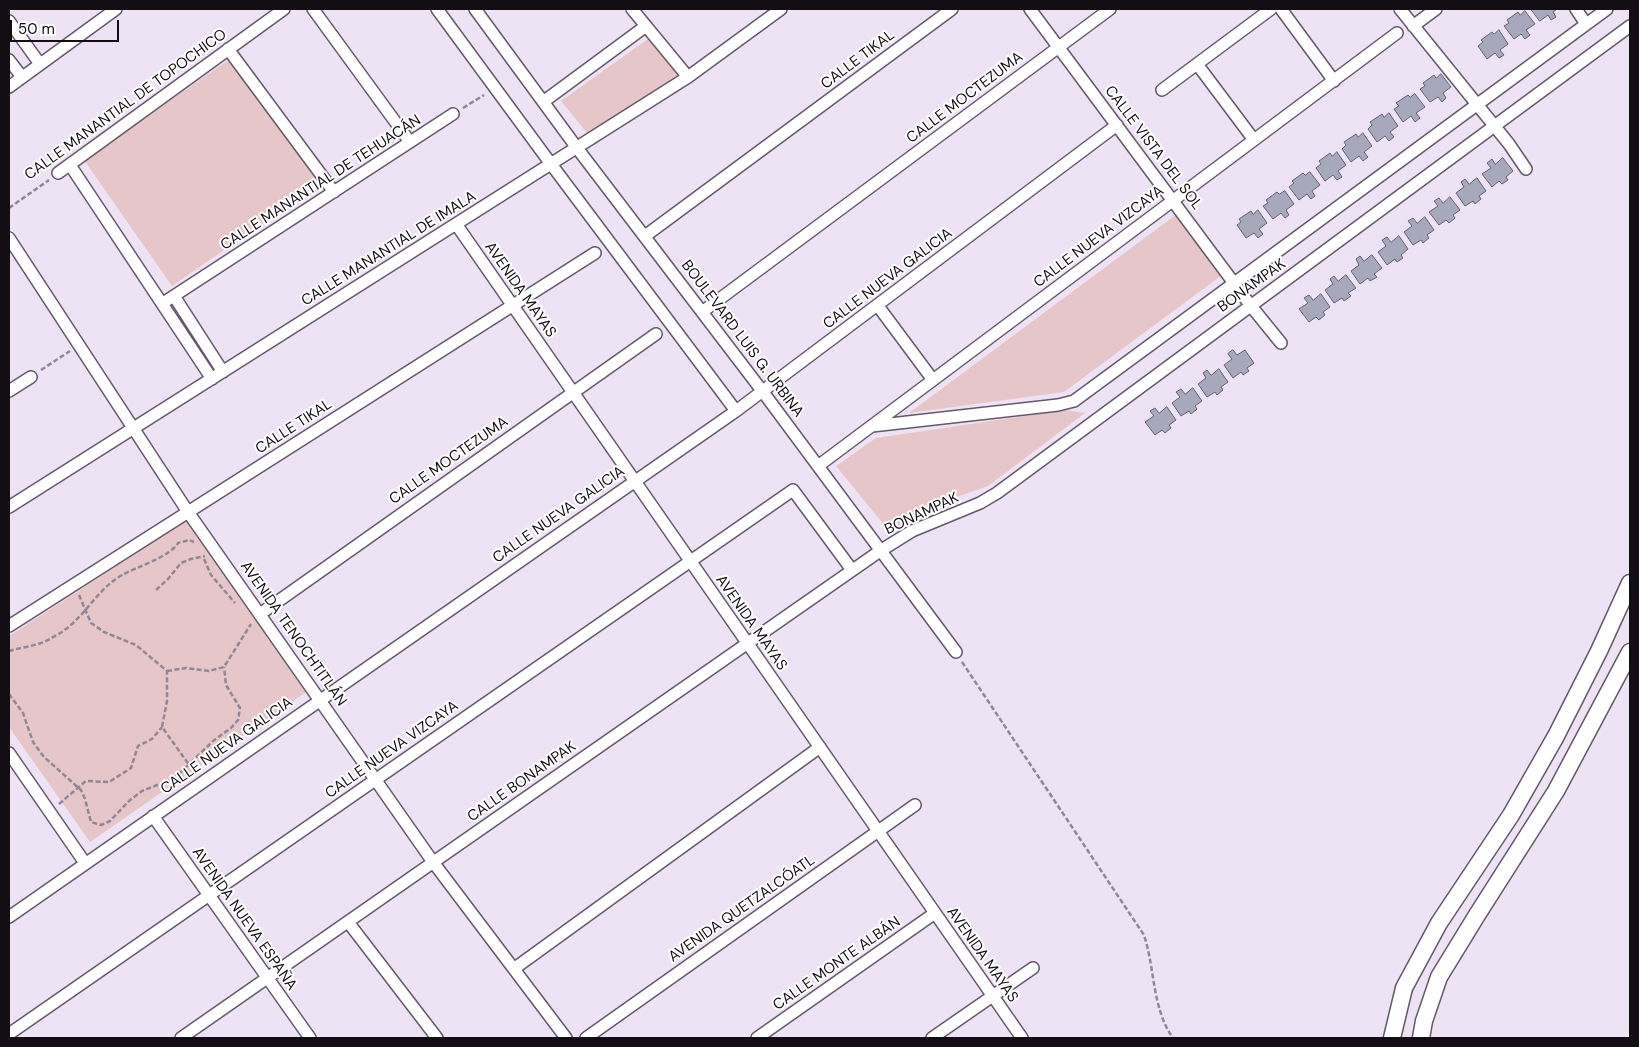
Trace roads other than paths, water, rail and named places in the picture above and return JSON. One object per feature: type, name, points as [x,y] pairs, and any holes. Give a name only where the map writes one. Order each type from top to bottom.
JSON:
[{"type":"street","points":[[9,87],[116,9]]},
{"type":"street","name":"CALLE MANANTIAL DE TOPOCHICO","points":[[58,173],[284,9]]},
{"type":"street","points":[[313,9],[410,142]]},
{"type":"street","points":[[438,9],[551,164],[736,411]]},
{"type":"street","name":"BOULEVARD LUIS G. URBINA","points":[[475,9],[577,148],[763,392],[956,652]]},
{"type":"street","points":[[632,9],[688,77]]},
{"type":"street","name":"CALLE MANANTIAL DE IMALA","points":[[9,507],[688,77],[767,13],[781,9]]},
{"type":"street","name":"CALLE TIKAL","points":[[645,236],[952,9]]},
{"type":"street","name":"CALLE VISTA DEL SOL","points":[[1030,9],[1251,306],[1281,343]]},
{"type":"street","name":"CALLE MOCTEZUMA","points":[[702,312],[1110,9]]},
{"type":"street","points":[[1162,90],[1271,9]]},
{"type":"street","points":[[1281,9],[1334,81]]},
{"type":"street","points":[[1400,9],[1526,169]]},
{"type":"street","points":[[1413,26],[1436,9]]},
{"type":"street","points":[[1576,9],[1586,24]]},
{"type":"street","name":"BONAMPAK","points":[[872,426],[1058,405],[1074,401],[1606,9]]},
{"type":"street","points":[[9,21],[40,64]]},
{"type":"street","points":[[543,102],[646,26]]},
{"type":"street","name":"BONAMPAK","points":[[880,551],[912,531],[980,503],[997,493],[1630,26]]},
{"type":"street","name":"CALLE NUEVA VIZCAYA","points":[[818,466],[1397,33]]},
{"type":"street","points":[[228,50],[334,192]]},
{"type":"street","points":[[9,60],[22,77]]},
{"type":"street","points":[[1197,64],[1254,140]]},
{"type":"street","name":"CALLE MANANTIAL DE TEHUACÁN","points":[[163,303],[453,114]]},
{"type":"street","name":"CALLE NUEVA GALICIA","points":[[9,917],[763,392],[1117,125]]},
{"type":"street","points":[[70,165],[212,379]]},
{"type":"street","name":"AVENIDA MAYAS","points":[[456,224],[1022,1038]]},
{"type":"street","name":"AVENIDA TENOCHTITLÁN","points":[[9,238],[188,512],[433,862],[566,1038]]},
{"type":"street","name":"CALLE TIKAL","points":[[9,626],[595,253]]},
{"type":"street","points":[[174,296],[223,372]]},
{"type":"street","points":[[878,306],[933,380]]},
{"type":"street","name":"CALLE MOCTEZUMA","points":[[260,614],[656,334]]},
{"type":"street","points":[[9,391],[31,377]]},
{"type":"street","name":"CALLE NUEVA VIZCAYA","points":[[9,1034],[792,490],[852,570]]},
{"type":"street","name":"CALLE BONAMPAK","points":[[181,1038],[880,551]]},
{"type":"street","points":[[1392,1038],[1404,988],[1439,923],[1511,815],[1552,744],[1599,651],[1630,583]]},
{"type":"street","points":[[1421,1038],[1424,1021],[1439,977],[1556,791],[1630,652]]},
{"type":"street","points":[[514,968],[820,748]]},
{"type":"street","points":[[9,752],[85,863]]},
{"type":"street","name":"AVENIDA QUETZALCÓATL","points":[[586,1038],[915,805]]},
{"type":"street","name":"AVENIDA NUEVA ESPAÑA","points":[[153,816],[310,1038]]},
{"type":"street","name":"CALLE MONTE ALBÁN","points":[[757,1038],[935,914]]},
{"type":"street","points":[[348,922],[437,1038]]},
{"type":"street","points":[[932,1038],[1033,968]]}]
